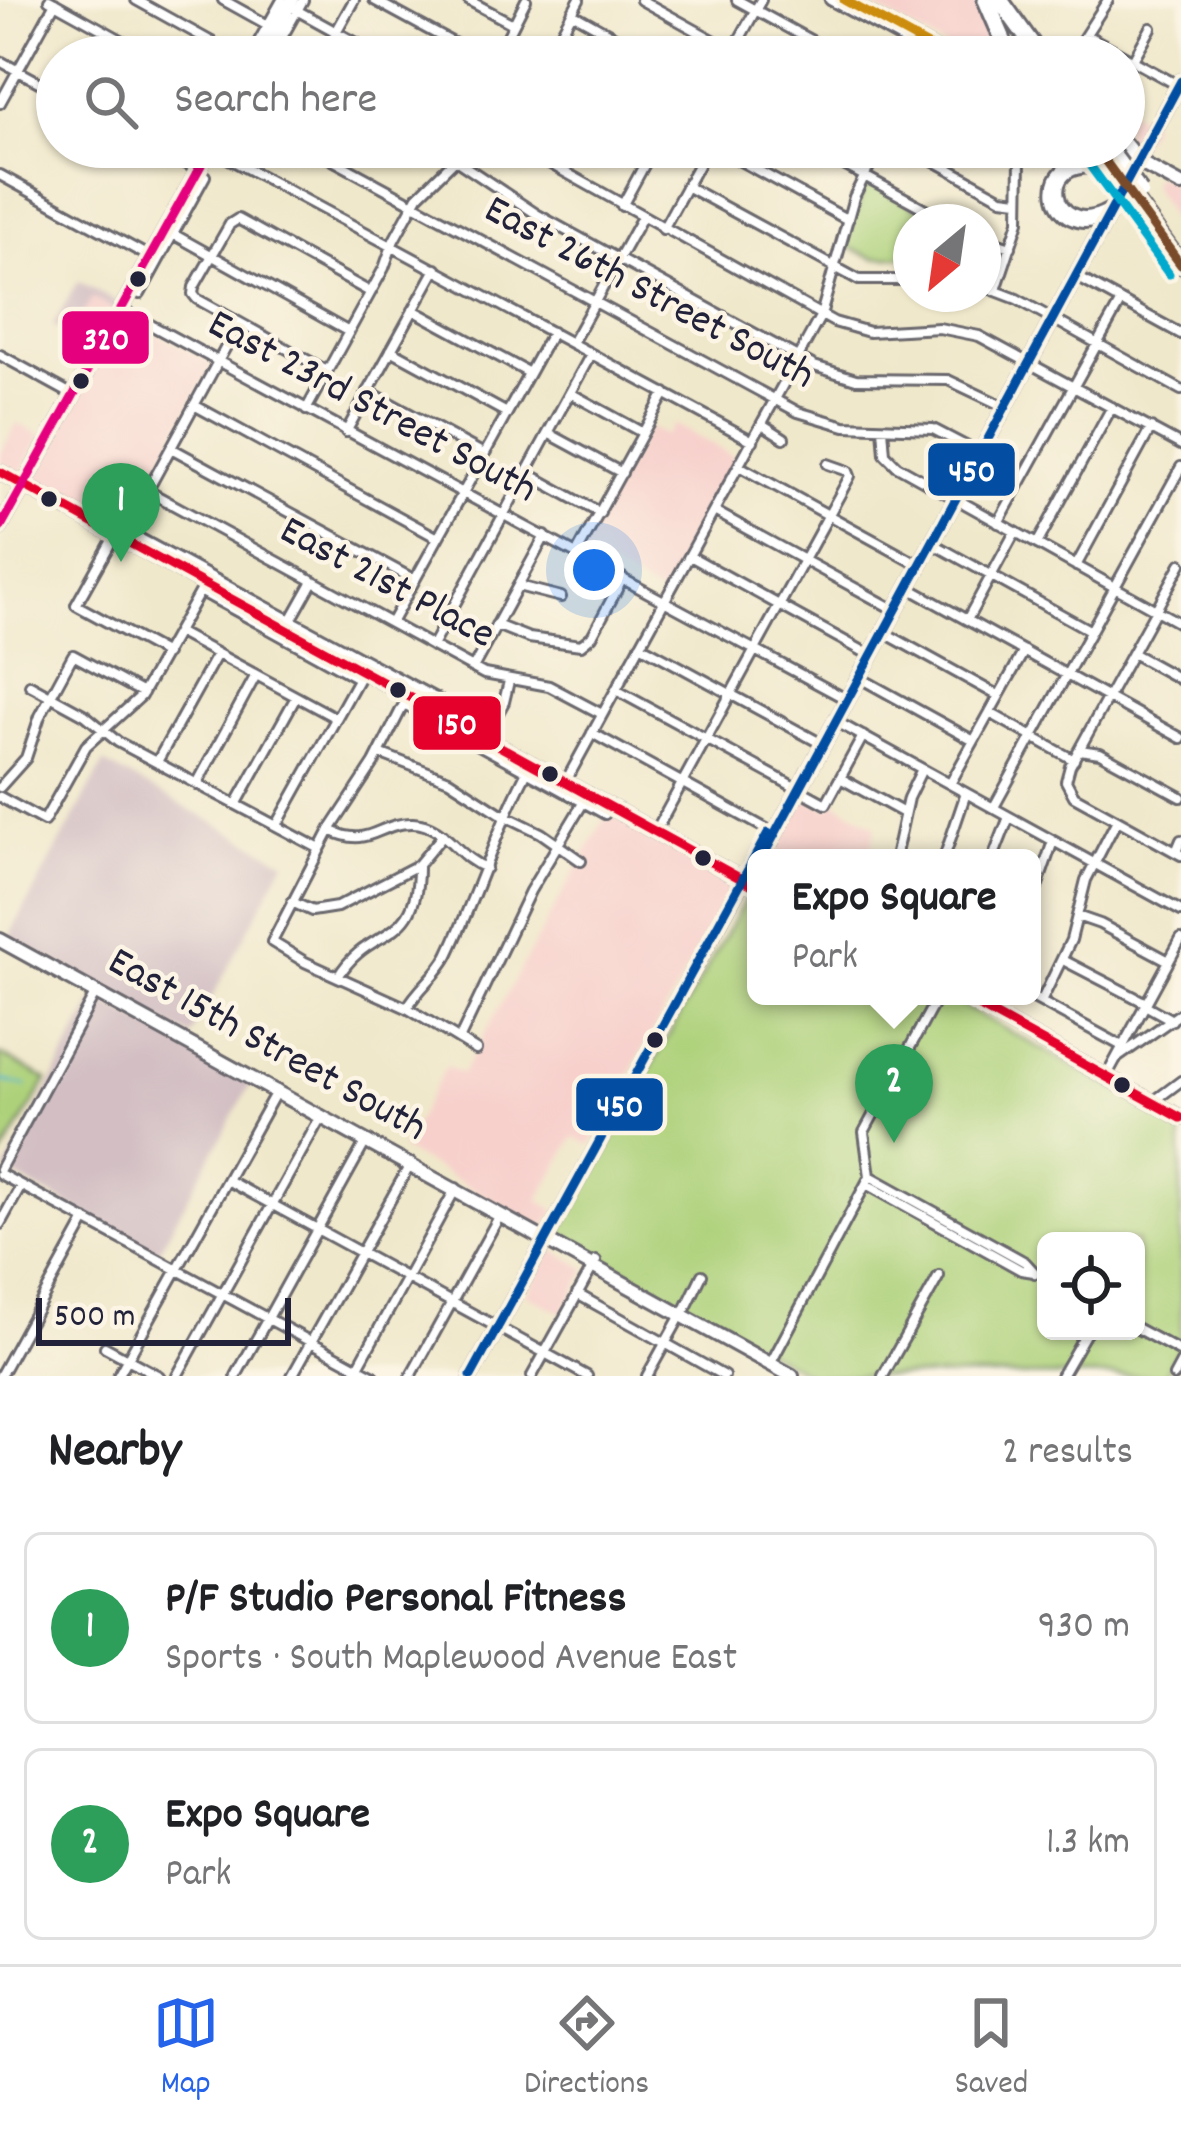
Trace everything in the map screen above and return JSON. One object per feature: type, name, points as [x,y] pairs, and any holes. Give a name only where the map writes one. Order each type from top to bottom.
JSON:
[{"type":"highway","points":[[987,0],[1002,36]]},
{"type":"highway","points":[[987,0],[1014,36]]},
{"type":"highway","points":[[1000,0],[1026,36]]},
{"type":"highway","points":[[1016,22],[1030,36]]},
{"type":"highway","points":[[1070,168],[1060,176],[1059,204],[1076,219],[1107,220]]},
{"type":"highway","points":[[1102,168],[1113,173]]},
{"type":"highway","points":[[1110,168],[1181,248]]},
{"type":"highway","points":[[1121,168],[1181,265]]},
{"type":"main road","points":[[844,0],[905,36]]},
{"type":"main road","points":[[855,0],[908,36]]},
{"type":"main road","points":[[273,36],[293,3]]},
{"type":"main road","points":[[1145,139],[1180,87]]},
{"type":"main road","points":[[1145,161],[1181,182]]},
{"type":"main road","points":[[0,528],[204,168]]},
{"type":"main road","points":[[766,849],[1077,277],[1129,168]]},
{"type":"main road","points":[[0,472],[121,535],[202,588],[289,625],[361,674],[485,736],[530,766],[566,781],[586,798],[747,877]]},
{"type":"main road","points":[[763,849],[797,788]]},
{"type":"main road","points":[[471,1376],[747,886]]},
{"type":"main road","name":"East 15th Street South","points":[[0,940],[683,1312],[769,1366]]},
{"type":"main road","points":[[976,1005],[1181,1118]]},
{"type":"main road","points":[[769,1366],[792,1376]]},
{"type":"main road","points":[[769,1366],[805,1376]]},
{"type":"street","points":[[136,0],[201,36]]},
{"type":"street","points":[[223,0],[268,25]]},
{"type":"street","points":[[333,36],[354,0]]},
{"type":"street","points":[[374,0],[440,36]]},
{"type":"street","points":[[468,0],[513,24]]},
{"type":"street","points":[[507,36],[526,0]]},
{"type":"street","points":[[561,36],[579,0]]},
{"type":"street","points":[[641,0],[706,36]]},
{"type":"street","points":[[737,0],[803,36]]},
{"type":"street","points":[[741,36],[761,0]]},
{"type":"street","points":[[830,0],[901,36]]},
{"type":"street","points":[[1088,36],[1108,0]]},
{"type":"street","points":[[0,103],[52,2],[114,36]]},
{"type":"street","points":[[262,36],[293,3]]},
{"type":"street","points":[[293,3],[345,36]]},
{"type":"street","points":[[280,36],[293,3]]},
{"type":"street","points":[[572,13],[613,36]]},
{"type":"street","points":[[1145,39],[1151,28]]},
{"type":"street","points":[[0,61],[36,80]]},
{"type":"street","points":[[1145,67],[1180,87]]},
{"type":"street","points":[[193,168],[202,173]]},
{"type":"street","points":[[247,168],[753,441]]},
{"type":"street","name":"East 26th Street South","points":[[354,168],[775,400],[832,423],[933,429],[980,454]]},
{"type":"street","points":[[305,410],[413,204],[446,168]]},
{"type":"street","points":[[467,168],[528,208],[798,358],[856,379],[948,380],[1006,407]]},
{"type":"street","points":[[556,168],[821,316],[869,332],[958,330],[987,339],[1181,445]]},
{"type":"street","points":[[622,206],[643,168]]},
{"type":"street","points":[[663,229],[698,168]]},
{"type":"street","points":[[750,168],[848,220]]},
{"type":"street","points":[[849,168],[916,204]]},
{"type":"street","points":[[566,781],[821,316],[868,168]]},
{"type":"street","points":[[948,168],[999,196],[1018,200]]},
{"type":"street","points":[[1001,276],[1019,221],[1020,168]]},
{"type":"street","points":[[0,175],[150,257]]},
{"type":"street","points":[[686,186],[865,282],[893,281]]},
{"type":"street","points":[[572,343],[642,217]]},
{"type":"street","points":[[327,371],[193,294],[212,256],[235,220],[370,292]]},
{"type":"street","points":[[140,294],[169,232],[349,332]]},
{"type":"street","points":[[1001,244],[1011,247]]},
{"type":"street","points":[[346,432],[436,269]]},
{"type":"street","points":[[1077,277],[1181,334]]},
{"type":"street","points":[[1001,292],[1181,390]]},
{"type":"street","points":[[998,523],[1121,301]]},
{"type":"street","name":"East 23rd Street South","points":[[121,309],[846,700]]},
{"type":"street","points":[[413,310],[529,373]]},
{"type":"street","points":[[166,654],[76,605],[148,491],[239,322]]},
{"type":"street","points":[[391,623],[551,332]]},
{"type":"street","points":[[391,350],[506,413]]},
{"type":"street","points":[[432,646],[591,354]]},
{"type":"street","points":[[0,355],[74,395]]},
{"type":"street","points":[[368,391],[484,454]]},
{"type":"street","points":[[570,393],[643,433]]},
{"type":"street","points":[[577,553],[665,393]]},
{"type":"street","points":[[194,405],[438,538]]},
{"type":"street","points":[[1037,544],[1112,407]]},
{"type":"street","points":[[762,424],[784,438]]},
{"type":"street","points":[[883,428],[888,458],[1181,624]]},
{"type":"street","points":[[1076,566],[1151,428]]},
{"type":"street","points":[[548,433],[622,473]]},
{"type":"street","points":[[171,448],[415,580]]},
{"type":"street","points":[[658,831],[850,473],[828,464]]},
{"type":"street","points":[[739,466],[920,565]]},
{"type":"street","points":[[994,808],[1181,467]]},
{"type":"street","points":[[526,473],[599,513]]},
{"type":"street","name":"East 21st Place","points":[[148,491],[473,668],[549,686],[602,715]]},
{"type":"street","points":[[714,511],[895,610]]},
{"type":"street","points":[[968,620],[1015,532]]},
{"type":"street","points":[[121,535],[463,713],[494,721]]},
{"type":"street","points":[[473,668],[545,536]]},
{"type":"street","points":[[932,543],[1091,631]]},
{"type":"street","points":[[689,556],[870,655]]},
{"type":"street","points":[[1181,564],[1066,776],[1074,796],[1117,820],[1179,853],[1181,840]]},
{"type":"street","points":[[496,626],[529,638],[580,645],[592,636],[623,578]]},
{"type":"street","points":[[289,625],[313,580]]},
{"type":"street","points":[[518,586],[561,597]]},
{"type":"street","points":[[908,587],[1181,738]]},
{"type":"street","points":[[0,797],[44,821],[82,753],[100,730],[143,693],[202,588],[361,674],[277,825]]},
{"type":"street","points":[[177,632],[336,718]]},
{"type":"street","points":[[883,632],[999,696]]},
{"type":"street","points":[[640,645],[821,744]]},
{"type":"street","points":[[950,784],[1024,651]]},
{"type":"street","points":[[1132,653],[1181,680]]},
{"type":"street","points":[[158,760],[217,654]]},
{"type":"street","points":[[0,787],[26,758],[50,696],[73,655],[143,693]]},
{"type":"street","points":[[197,782],[256,675]]},
{"type":"street","points":[[858,677],[974,741]]},
{"type":"street","points":[[485,736],[509,680]]},
{"type":"street","points":[[30,686],[85,716],[100,730],[320,849]]},
{"type":"street","points":[[616,690],[826,804],[863,736]]},
{"type":"street","points":[[237,803],[296,697]]},
{"type":"street","points":[[459,1040],[530,891],[586,798],[407,700],[330,830],[272,942],[407,1008],[459,1040],[476,1050]]},
{"type":"street","points":[[989,713],[1074,760]]},
{"type":"street","points":[[834,721],[1181,911]]},
{"type":"street","points":[[592,733],[770,831]]},
{"type":"street","points":[[1079,750],[1105,755],[1181,797]]},
{"type":"street","points":[[379,753],[449,780],[581,861]]},
{"type":"street","points":[[407,1008],[446,959],[530,766]]},
{"type":"street","points":[[897,849],[904,813],[922,769]]},
{"type":"street","points":[[840,778],[904,813]]},
{"type":"street","points":[[947,849],[966,793]]},
{"type":"street","points":[[997,849],[1010,817]]},
{"type":"street","points":[[1117,820],[1094,863],[1063,960],[1041,1002],[1122,1046]]},
{"type":"street","points":[[330,830],[363,839],[414,823],[443,835],[464,857],[486,868]]},
{"type":"street","points":[[292,902],[317,912],[337,908],[418,865],[443,835]]},
{"type":"street","points":[[1041,876],[1053,841]]},
{"type":"street","points":[[338,977],[356,954],[406,919],[418,891],[418,865]]},
{"type":"street","points":[[1077,916],[1181,968]]},
{"type":"street","points":[[1106,1077],[1181,939]]},
{"type":"street","points":[[1063,960],[1172,1019]]},
{"type":"street","points":[[96,992],[0,1172],[311,1342],[355,1371],[374,1376]]},
{"type":"street","points":[[769,1366],[868,1180],[864,1132],[933,1005]]},
{"type":"street","points":[[1115,1059],[1181,1013]]},
{"type":"street","points":[[1153,1102],[1181,1081]]},
{"type":"street","points":[[118,1376],[277,1090]]},
{"type":"street","points":[[177,1376],[322,1115]]},
{"type":"street","points":[[236,1376],[367,1139]]},
{"type":"street","points":[[292,1376],[412,1163]]},
{"type":"street","points":[[227,1180],[587,1376]]},
{"type":"street","points":[[868,1180],[1024,1262],[1035,1273],[1021,1270],[868,1180]]},
{"type":"street","points":[[0,1224],[21,1186]]},
{"type":"street","points":[[355,1371],[457,1188]]},
{"type":"street","points":[[411,1376],[501,1213]]},
{"type":"street","points":[[0,1376],[86,1220]]},
{"type":"street","points":[[532,1376],[594,1263]]},
{"type":"street","points":[[646,1376],[702,1275]]},
{"type":"street","points":[[883,1376],[939,1276]]},
{"type":"street","points":[[577,1294],[724,1376]]},
{"type":"street","points":[[1145,1333],[1181,1352]]},
{"type":"street","points":[[1061,1376],[1083,1340]]},
{"type":"street","points":[[106,1347],[159,1376]]},
{"type":"street","points":[[1174,1376],[1181,1364]]},
{"type":"shaded area","points":[[860,0],[975,0],[996,36],[926,36]]},
{"type":"shaded area","points":[[1156,175],[1181,188],[1181,201],[1171,220],[1151,183]]},
{"type":"shaded area","points":[[78,281],[118,303],[114,309],[92,298],[71,335],[53,326]]},
{"type":"shaded area","points":[[92,297],[114,309],[93,347],[71,335]]},
{"type":"shaded area","points":[[124,316],[213,364],[122,531],[34,480]]},
{"type":"shaded area","points":[[17,423],[42,436],[21,474],[0,463]]},
{"type":"shaded area","points":[[674,424],[738,459],[663,596],[581,551],[649,427],[666,436]]},
{"type":"shaded area","points":[[104,763],[285,861],[191,1037],[9,937]]},
{"type":"shaded area","points":[[803,795],[828,809],[833,801],[876,826],[871,849],[773,849]]},
{"type":"shaded area","points":[[608,812],[735,882],[591,1145],[574,1137],[539,1200],[556,1211],[543,1228],[401,1149],[446,1066],[462,1074]]},
{"type":"shaded area","points":[[96,998],[252,1082],[157,1253],[5,1171]]},
{"type":"shaded area","points":[[552,1249],[587,1269],[562,1313],[526,1294]]},
{"type":"green space","points":[[866,180],[909,204],[893,204],[893,257],[874,258],[845,246]]},
{"type":"green space","points":[[747,897],[747,1005],[961,1005],[1181,1125],[1181,1345],[1164,1376],[812,1376],[563,1236],[560,1228]]},
{"type":"green space","points":[[0,1054],[47,1080],[0,1159]]},
{"type":"waterway","points":[[0,1080],[26,1086]]},
{"type":"transit line","points":[[844,0],[910,36]]},
{"type":"transit line","name":"450","points":[[1145,148],[1181,81]]},
{"type":"transit line","name":"320","points":[[0,528],[199,168]]},
{"type":"transit line","points":[[1092,168],[1169,274]]},
{"type":"transit line","points":[[1110,168],[1181,265]]},
{"type":"transit line","name":"450","points":[[767,849],[1134,168]]},
{"type":"transit line","name":"150","points":[[0,472],[747,882]]},
{"type":"transit line","name":"450","points":[[759,849],[768,833]]},
{"type":"transit line","name":"450","points":[[471,1376],[747,871]]},
{"type":"transit line","name":"150","points":[[976,1005],[1181,1118]]},
{"type":"place","name":"P/F Studio Personal Fitness","points":[[121,562]]},
{"type":"place","name":"Expo Square","points":[[894,1143]]}]
